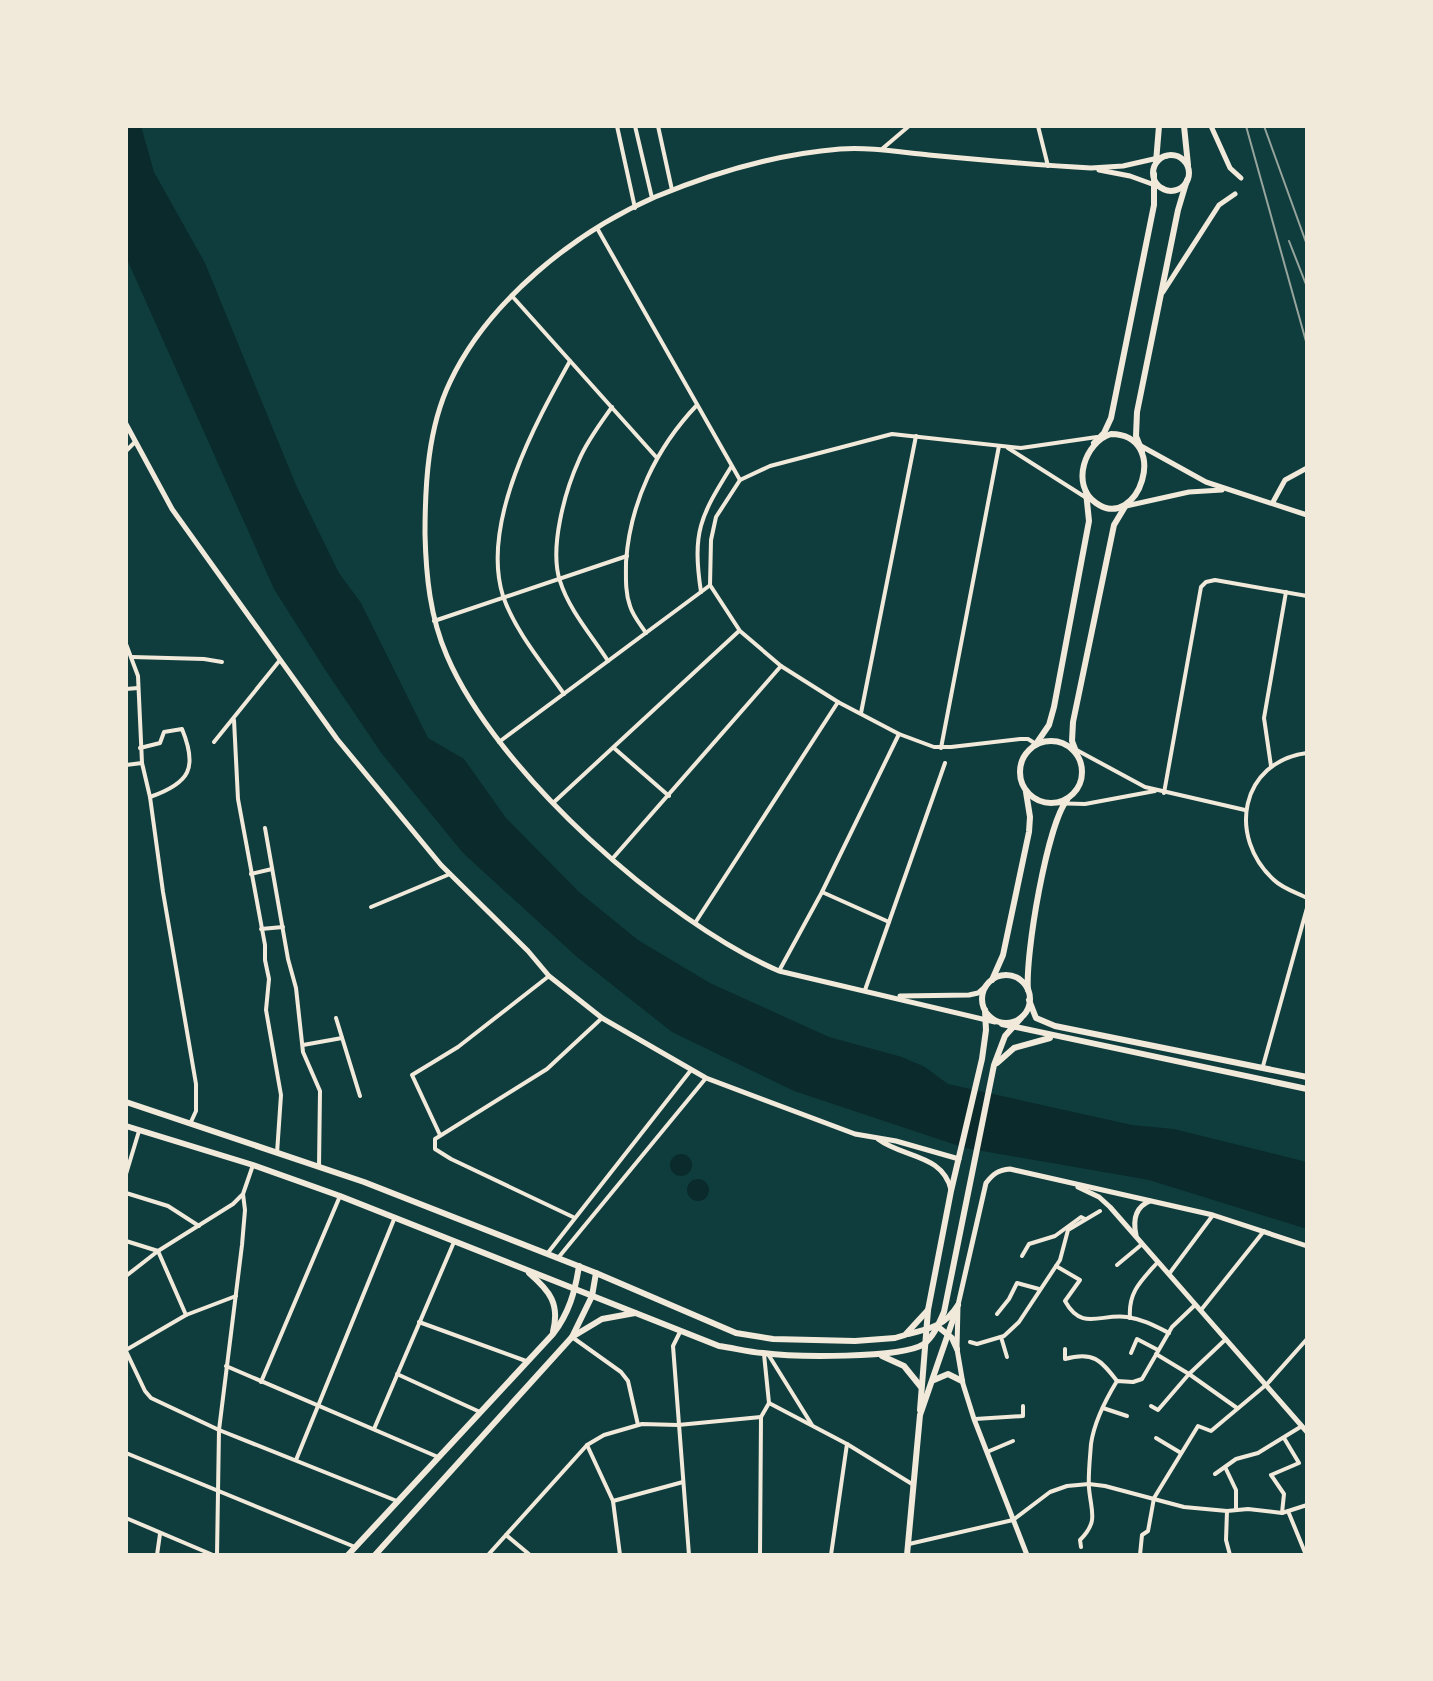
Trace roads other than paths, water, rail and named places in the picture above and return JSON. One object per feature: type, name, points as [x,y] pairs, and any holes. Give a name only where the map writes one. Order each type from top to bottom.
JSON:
[{"type":"main road","points":[[907,1555],[928,1310],[978,1074],[986,1019],[983,1005],[989,983],[1003,955],[1029,832],[1030,817],[1020,772],[1022,761],[1049,725],[1054,707],[1089,521],[1089,498],[1083,476],[1088,451],[1111,418],[1154,205],[1159,126]]},
{"type":"main road","points":[[1184,126],[1187,180],[1178,210],[1137,412],[1136,436],[1144,460],[1141,485],[1114,525],[1071,734],[1074,750],[1082,764],[1083,777],[1078,789],[1066,802],[1052,833],[1028,952],[1029,1000],[1036,1018],[1055,1026],[1307,1077]]},
{"type":"main road","points":[[1187,180],[1175,190],[1163,188],[1158,185],[1154,171],[1157,162],[1167,156],[1178,156],[1188,169]]},
{"type":"main road","points":[[1094,443],[1111,434],[1129,437],[1139,446]]},
{"type":"main road","points":[[1089,498],[1102,507],[1124,506]]},
{"type":"main road","points":[[1036,744],[1052,740],[1074,750]]},
{"type":"main road","points":[[1025,788],[1036,799],[1047,803],[1066,802]]},
{"type":"main road","points":[[989,983],[1005,974],[1012,975],[1025,983],[1028,990]]},
{"type":"main road","points":[[126,1126],[253,1165],[340,1196],[719,1346],[766,1354],[879,1355],[907,1351],[925,1343],[944,1312],[992,1075],[1000,1048],[1027,1010],[1029,1000]]},
{"type":"main road","points":[[985,1010],[998,1023],[1012,1027],[1306,1088]]},
{"type":"main road","points":[[998,1023],[1010,1024],[1021,1018]]},
{"type":"main road","points":[[992,1075],[998,1061],[1014,1048],[1042,1038],[1061,1038]]},
{"type":"main road","points":[[126,1102],[364,1182],[579,1266],[736,1333],[773,1339],[855,1341],[905,1335],[937,1326],[953,1314],[958,1305]]},
{"type":"main road","points":[[348,1555],[553,1334],[575,1290],[579,1266]]},
{"type":"main road","points":[[527,1271],[545,1286],[555,1301],[553,1334]]},
{"type":"main road","points":[[375,1555],[572,1337],[592,1296],[596,1273]]},
{"type":"main road","points":[[928,1310],[934,1315],[958,1305]]},
{"type":"main road","points":[[920,1415],[958,1305]]},
{"type":"main road","points":[[905,1335],[928,1310]]},
{"type":"main road","points":[[572,1337],[602,1319],[637,1313]]},
{"type":"main road","points":[[937,1326],[948,1334],[957,1349]]},
{"type":"main road","points":[[879,1355],[904,1366],[921,1387]]},
{"type":"main road","points":[[931,1382],[942,1374],[962,1381]]},
{"type":"street","points":[[617,126],[635,208]]},
{"type":"street","points":[[635,126],[652,198]]},
{"type":"street","points":[[658,126],[672,191]]},
{"type":"street","points":[[882,149],[909,126]]},
{"type":"street","points":[[1038,126],[1048,166]]},
{"type":"street","points":[[1211,126],[1230,168],[1241,178]]},
{"type":"street","points":[[998,1023],[779,971],[738,951],[673,908],[553,803],[499,742],[456,676],[434,621],[426,563],[426,488],[439,413],[465,355],[511,296],[554,258],[597,228],[652,198],[787,156],[841,149],[882,149],[1091,168],[1123,166],[1167,156]]},
{"type":"street","points":[[1091,168],[1163,188]]},
{"type":"street","points":[[1160,296],[1219,205],[1235,194]]},
{"type":"street","points":[[597,228],[740,480]]},
{"type":"street","points":[[511,296],[657,458]]},
{"type":"street","points":[[564,694],[517,623],[504,597],[499,568],[500,537],[513,480],[529,436],[570,361]]},
{"type":"street","points":[[646,633],[630,605],[626,577],[636,504],[657,458],[680,423],[697,405]]},
{"type":"street","points":[[608,661],[565,593],[559,579],[557,554],[569,485],[579,458],[612,407]]},
{"type":"street","points":[[126,424],[172,509],[337,739],[451,874],[549,976],[602,1018],[706,1078],[763,1102],[855,1134],[959,1159]]},
{"type":"street","points":[[1036,744],[1020,739],[941,748],[899,734],[838,702],[781,666],[740,631],[710,585],[711,540],[716,517],[740,480],[770,466],[892,434],[1035,448],[1111,434]]},
{"type":"street","points":[[861,713],[917,435]]},
{"type":"street","points":[[126,451],[135,442]]},
{"type":"street","points":[[941,748],[999,446]]},
{"type":"street","points":[[1006,446],[1089,498]]},
{"type":"street","points":[[1139,446],[1191,475],[1307,515]]},
{"type":"street","points":[[701,592],[697,536],[708,503],[731,465]]},
{"type":"street","points":[[1273,502],[1285,480],[1307,468]]},
{"type":"street","points":[[1124,506],[1189,492],[1230,490]]},
{"type":"street","points":[[434,621],[627,556]]},
{"type":"street","points":[[1160,792],[1201,587],[1215,580],[1307,596]]},
{"type":"street","points":[[499,742],[710,585]]},
{"type":"street","points":[[1271,766],[1264,718],[1286,592]]},
{"type":"street","points":[[553,803],[740,631]]},
{"type":"street","points":[[126,644],[138,688],[142,763],[196,1084],[196,1111],[190,1124]]},
{"type":"street","points":[[132,657],[222,662]]},
{"type":"street","points":[[214,742],[280,660]]},
{"type":"street","points":[[613,858],[781,666]]},
{"type":"street","points":[[126,689],[138,688]]},
{"type":"street","points":[[695,923],[838,702]]},
{"type":"street","points":[[234,720],[238,799],[269,979],[266,1010],[281,1095],[277,1153]]},
{"type":"street","points":[[140,748],[156,746],[164,732],[182,729],[191,763],[186,778],[177,786],[150,797]]},
{"type":"street","points":[[779,971],[822,892],[899,734]]},
{"type":"street","points":[[614,748],[669,796]]},
{"type":"street","points":[[1074,750],[1160,792],[1245,810]]},
{"type":"street","points":[[1307,753],[1289,756],[1271,766],[1252,791],[1245,810],[1246,835],[1258,860],[1275,882],[1307,898]]},
{"type":"street","points":[[126,765],[142,763]]},
{"type":"street","points":[[865,990],[945,763]]},
{"type":"street","points":[[1066,802],[1085,804],[1160,792]]},
{"type":"street","points":[[265,828],[296,988],[303,1045],[320,1091],[319,1167]]},
{"type":"street","points":[[250,874],[272,869]]},
{"type":"street","points":[[371,907],[451,874]]},
{"type":"street","points":[[822,892],[890,922]]},
{"type":"street","points":[[1263,1066],[1307,908]]},
{"type":"street","points":[[261,929],[283,927]]},
{"type":"street","points":[[440,1135],[412,1075],[458,1047],[549,976]]},
{"type":"street","points":[[891,996],[969,995],[983,990],[989,983]]},
{"type":"street","points":[[336,1018],[360,1096]]},
{"type":"street","points":[[573,1217],[441,1154],[435,1149],[435,1139],[547,1069],[602,1018]]},
{"type":"street","points":[[303,1045],[342,1038]]},
{"type":"street","points":[[547,1254],[691,1070]]},
{"type":"street","points":[[558,1258],[706,1078]]},
{"type":"street","points":[[126,1174],[139,1131]]},
{"type":"street","points":[[877,1138],[890,1147],[938,1166],[951,1191]]},
{"type":"street","points":[[126,1276],[158,1251],[233,1204],[243,1194],[253,1165]]},
{"type":"street","points":[[1027,1555],[974,1419],[962,1381],[957,1349],[958,1305],[986,1183],[992,1176],[1010,1169],[1155,1200],[1213,1215],[1307,1246]]},
{"type":"street","points":[[1062,1180],[1099,1197],[1307,1432]]},
{"type":"street","points":[[126,1193],[168,1206],[199,1226]]},
{"type":"street","points":[[126,1518],[215,1555],[219,1430],[245,1210],[243,1194]]},
{"type":"street","points":[[261,1382],[340,1196]]},
{"type":"street","points":[[1139,1242],[1134,1227],[1138,1210],[1143,1204],[1155,1200]]},
{"type":"street","points":[[970,1342],[977,1344],[1001,1337],[1027,1314],[1039,1289],[1060,1260],[1068,1230],[1100,1211]]},
{"type":"street","points":[[1168,1274],[1213,1215]]},
{"type":"street","points":[[296,1460],[395,1217]]},
{"type":"street","points":[[1022,1256],[1029,1244],[1046,1241],[1081,1217],[1085,1219]]},
{"type":"street","points":[[1201,1310],[1264,1231]]},
{"type":"street","points":[[126,1241],[158,1251],[186,1315]]},
{"type":"street","points":[[374,1429],[454,1242]]},
{"type":"street","points":[[1117,1265],[1139,1242]]},
{"type":"street","points":[[553,1245],[555,1251],[564,1252]]},
{"type":"street","points":[[1130,1318],[1129,1303],[1136,1287],[1157,1263]]},
{"type":"street","points":[[1056,1266],[1080,1280],[1065,1301],[1076,1316],[1090,1320],[1124,1316],[1169,1333]]},
{"type":"street","points":[[997,1314],[1017,1283],[1039,1289]]},
{"type":"street","points":[[236,1296],[186,1315],[126,1350],[151,1398],[219,1430],[397,1501]]},
{"type":"street","points":[[1065,1349],[1065,1359],[1079,1355],[1102,1362],[1117,1381],[1142,1379],[1169,1333],[1195,1305]]},
{"type":"street","points":[[419,1322],[526,1361]]},
{"type":"street","points":[[681,1330],[673,1346],[689,1555]]},
{"type":"street","points":[[572,1337],[621,1372],[628,1381],[638,1425]]},
{"type":"street","points":[[1001,1337],[1007,1357]]},
{"type":"street","points":[[1131,1353],[1137,1339],[1237,1408]]},
{"type":"street","points":[[1151,1406],[1158,1410],[1189,1374],[1226,1339]]},
{"type":"street","points":[[1140,1555],[1142,1535],[1148,1531],[1154,1500],[1198,1426],[1211,1431],[1267,1384],[1307,1339]]},
{"type":"street","points":[[760,1555],[761,1417],[769,1403],[766,1354]]},
{"type":"street","points":[[766,1354],[813,1427]]},
{"type":"street","points":[[226,1366],[438,1457]]},
{"type":"street","points":[[397,1374],[480,1412]]},
{"type":"street","points":[[1081,1547],[1080,1540],[1091,1530],[1093,1509],[1089,1484],[1093,1432],[1117,1381]]},
{"type":"street","points":[[769,1403],[847,1444],[914,1486]]},
{"type":"street","points":[[974,1419],[1023,1416],[1023,1406]]},
{"type":"street","points":[[1103,1408],[1127,1416]]},
{"type":"street","points":[[488,1555],[587,1445],[604,1435],[638,1425],[678,1425],[761,1417]]},
{"type":"street","points":[[1215,1474],[1236,1459],[1258,1453],[1302,1426]]},
{"type":"street","points":[[1156,1438],[1181,1453]]},
{"type":"street","points":[[1284,1438],[1299,1463],[1271,1475],[1284,1494],[1285,1512],[1306,1555]]},
{"type":"street","points":[[987,1452],[1013,1441]]},
{"type":"street","points":[[831,1555],[847,1444]]},
{"type":"street","points":[[587,1445],[613,1501],[620,1555]]},
{"type":"street","points":[[126,1453],[355,1547]]},
{"type":"street","points":[[1226,1469],[1236,1490],[1236,1510]]},
{"type":"street","points":[[613,1501],[683,1482]]},
{"type":"street","points":[[909,1544],[1013,1520],[1050,1492],[1089,1484],[1184,1507],[1285,1512],[1307,1505]]},
{"type":"street","points":[[1227,1511],[1226,1540],[1230,1555]]},
{"type":"street","points":[[157,1555],[160,1532]]},
{"type":"street","points":[[506,1535],[530,1555]]},
{"type":"water","points":[[126,126],[141,126],[154,172],[205,263],[296,485],[339,573],[361,603],[428,738],[464,759],[506,818],[579,892],[638,940],[710,983],[829,1037],[902,1057],[925,1067],[948,1084],[1132,1125],[1174,1129],[1307,1162],[1307,1229],[1149,1180],[965,1148],[794,1091],[672,1032],[577,957],[463,853],[382,754],[274,589],[126,257]]},
{"type":"water","points":[[677,1154],[685,1154],[692,1165],[685,1176],[677,1176],[670,1169],[670,1161]]},
{"type":"water","points":[[694,1179],[702,1179],[709,1190],[702,1201],[694,1201],[687,1194],[687,1186]]},
{"type":"railway","points":[[1246,126],[1307,345]]},
{"type":"railway","points":[[1264,126],[1307,245]]},
{"type":"railway","points":[[1289,241],[1307,287]]}]
